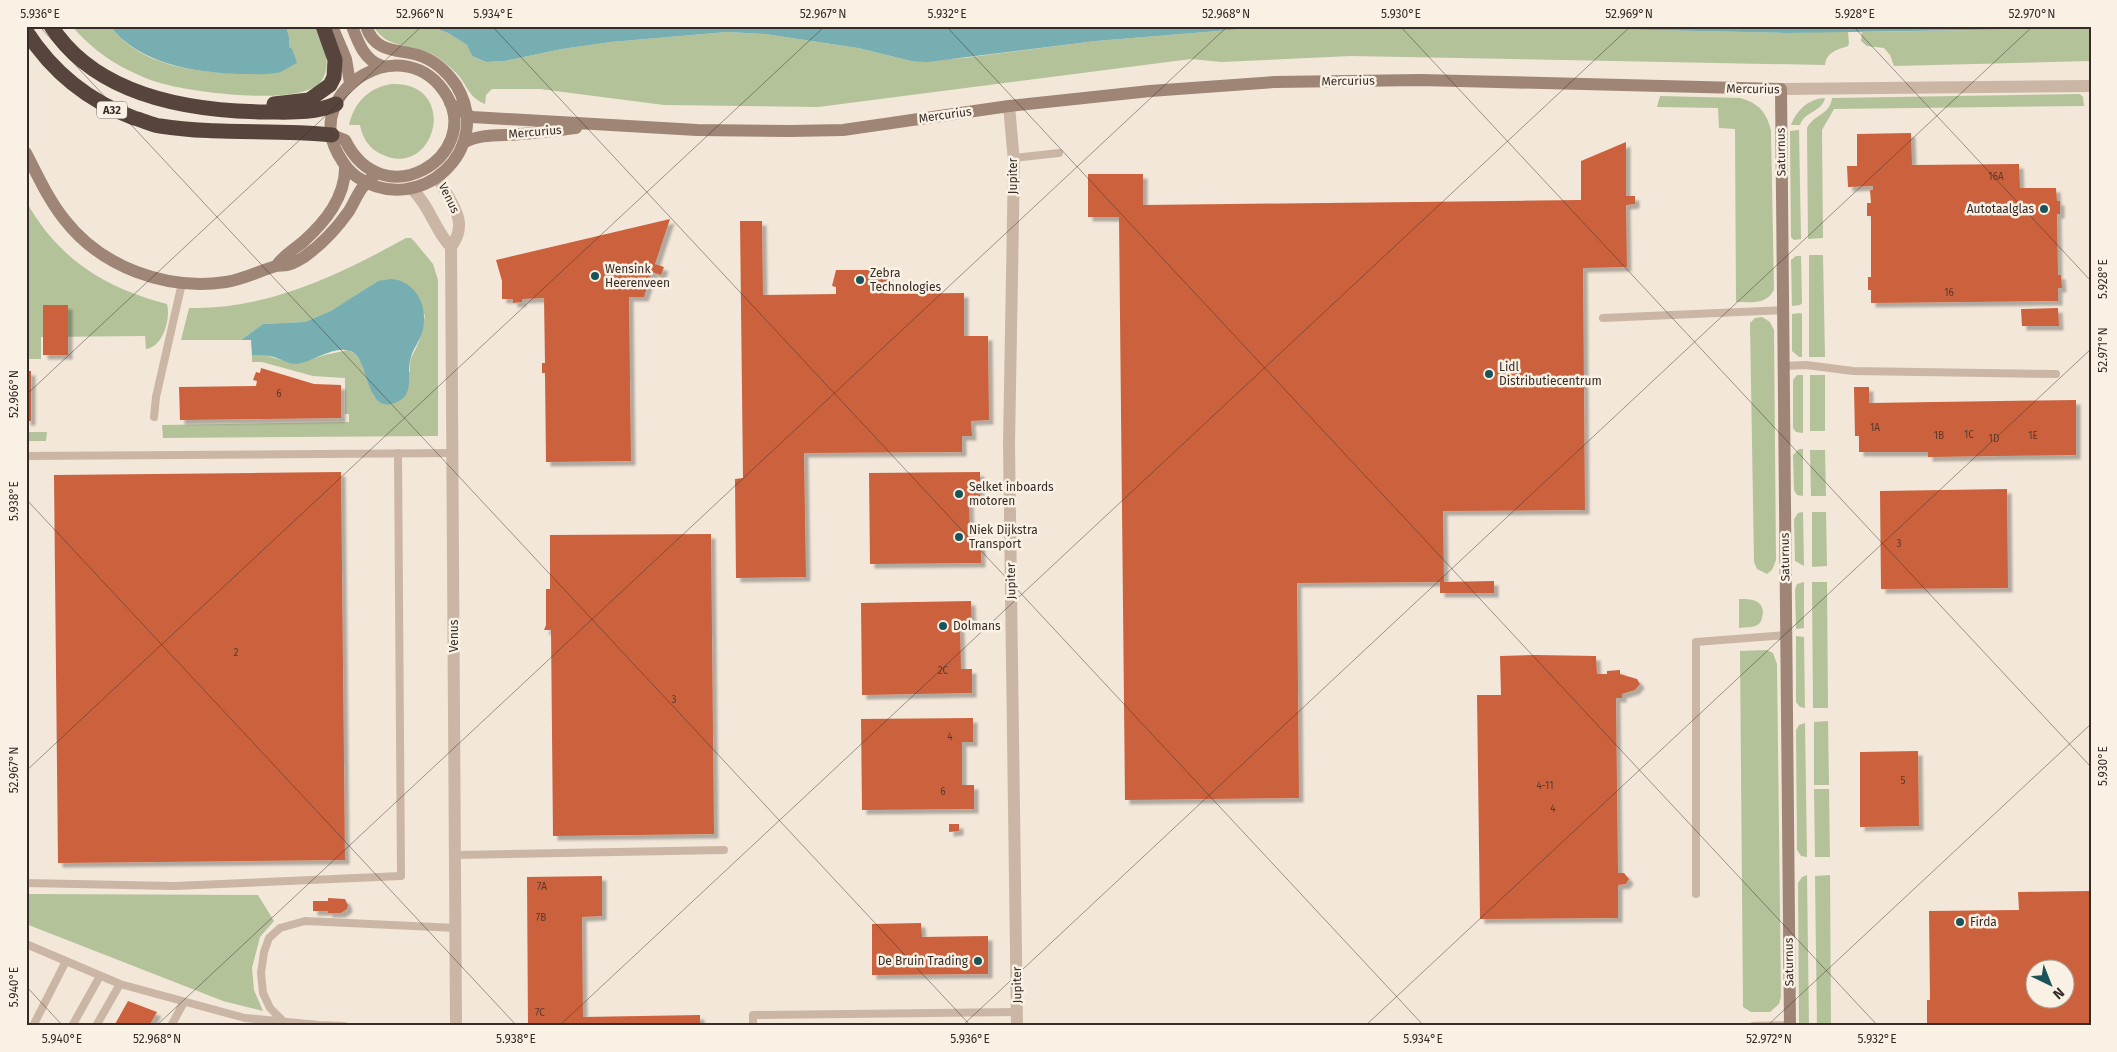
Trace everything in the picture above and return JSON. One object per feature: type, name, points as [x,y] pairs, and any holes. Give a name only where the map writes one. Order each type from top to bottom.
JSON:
[{"type":"highway","name":"A32","points":[[51,26],[60,41],[82,61],[106,78],[140,93],[198,107],[251,112],[312,112],[336,104]]},
{"type":"highway","points":[[251,112],[280,102],[309,100],[330,85],[334,77],[335,60],[322,26]]},
{"type":"highway","name":"A32","points":[[26,31],[49,63],[81,92],[111,110],[157,126],[210,131],[332,135]]},
{"type":"main road","points":[[332,26],[346,59],[350,83]]},
{"type":"main road","points":[[352,26],[365,54],[374,63],[382,66]]},
{"type":"main road","points":[[332,135],[345,140],[350,150],[363,164],[380,174],[405,177],[423,171],[434,164],[446,150],[453,122],[450,103],[439,85],[427,74],[411,67],[392,65],[382,66],[350,83],[336,104],[331,127],[332,135],[336,149],[345,166],[366,182],[390,190],[412,189],[427,184],[438,177],[453,162],[466,134],[466,114],[457,86],[441,68],[431,60],[418,55],[382,47],[373,40],[366,26]]},
{"type":"main road","name":"Mercurius","points":[[466,114],[472,117],[696,130],[816,131],[843,130],[1009,106],[1150,91],[1274,82],[1421,80],[1781,89]]},
{"type":"main road","name":"Saturnus","points":[[1781,89],[1790,1025]]},
{"type":"main road","points":[[450,103],[466,114]]},
{"type":"main road","name":"Mercurius","points":[[463,143],[471,138],[488,135],[520,134],[608,124]]},
{"type":"main road","points":[[26,153],[52,202],[64,220],[86,242],[106,257],[127,268],[146,276],[182,283],[209,284],[232,281],[246,278],[276,265],[289,265],[304,257],[321,243],[345,215],[366,182],[380,174]]},
{"type":"main road","points":[[434,164],[438,177]]},
{"type":"main road","points":[[276,265],[284,255],[315,230],[332,209],[344,185],[345,166]]},
{"type":"street","name":"Mercurius","points":[[1781,89],[2091,86]]},
{"type":"street","name":"Jupiter","points":[[1009,106],[1014,158],[1009,444],[1017,1026]]},
{"type":"street","name":"Venus","points":[[438,177],[460,221],[459,236],[451,247],[456,1026]]},
{"type":"street","name":"Venus","points":[[412,189],[425,204],[444,239],[451,247]]},
{"type":"lane","points":[[1014,158],[1059,153]]},
{"type":"lane","points":[[154,417],[156,397],[182,283]]},
{"type":"lane","points":[[1603,318],[1783,310]]},
{"type":"lane","points":[[1783,366],[1806,365],[1853,371],[2056,374]]},
{"type":"lane","points":[[26,456],[453,452]]},
{"type":"lane","points":[[26,883],[174,886],[401,876],[398,453]]},
{"type":"lane","points":[[1696,894],[1696,642],[1786,635]]},
{"type":"lane","points":[[455,855],[724,850]]},
{"type":"lane","points":[[284,1022],[270,1008],[263,993],[261,973],[264,952],[269,938],[280,928],[304,921],[456,928]]},
{"type":"lane","points":[[27,948],[66,961],[120,984],[245,1018],[344,1026]]},
{"type":"lane","points":[[33,1026],[66,961]]},
{"type":"lane","points":[[72,1026],[100,976]]},
{"type":"lane","points":[[96,1026],[120,984]]},
{"type":"lane","points":[[170,1026],[184,1002]]},
{"type":"lane","points":[[753,1026],[753,1014],[1017,1012]]},
{"type":"lane","points":[[1753,1026],[1790,1025]]},
{"type":"green space","points":[[72,26],[110,26],[124,41],[158,61],[198,70],[259,74],[289,47],[286,26],[316,26],[327,60],[327,67],[322,80],[311,89],[294,94],[247,96],[198,91],[160,83],[128,70],[98,51]]},
{"type":"green space","points":[[373,26],[430,26],[448,33],[467,45],[472,56],[486,62],[505,61],[562,49],[611,42],[727,32],[765,34],[858,48],[911,61],[964,58],[1096,41],[1254,28],[1462,26],[1786,33],[1848,31],[1849,43],[1848,46],[1830,54],[1825,65],[1351,56],[1221,62],[1191,59],[818,107],[664,105],[540,89],[492,89],[486,95],[485,104],[473,96],[459,76],[439,58],[424,51],[392,43],[379,34]]},
{"type":"green space","points":[[2091,28],[2091,61],[1894,66],[1890,55],[1884,48],[1867,46],[1861,41],[1862,32]]},
{"type":"green space","points":[[391,84],[413,87],[427,98],[433,113],[433,129],[426,144],[414,155],[399,159],[375,151],[366,142],[360,125],[349,125],[354,110],[363,98],[375,89]]},
{"type":"green space","points":[[2080,94],[2083,97],[2084,106],[1834,109],[1822,130],[1823,238],[1808,239],[1807,128],[1810,123],[1828,108],[1832,98]]},
{"type":"green space","points":[[1660,96],[1740,98],[1761,109],[1767,119],[1771,131],[1774,290],[1767,298],[1758,302],[1736,302],[1735,129],[1719,128],[1718,108],[1657,107]]},
{"type":"green space","points":[[1825,98],[1821,106],[1802,120],[1800,125],[1791,125],[1796,115],[1804,106]]},
{"type":"green space","points":[[1799,130],[1801,239],[1794,240],[1791,237],[1790,131]]},
{"type":"green space","points":[[26,201],[53,239],[68,255],[85,268],[123,289],[167,304],[167,324],[157,343],[146,349],[145,336],[41,337],[41,359],[26,359]]},
{"type":"green space","points":[[406,238],[411,238],[433,264],[438,280],[438,436],[163,438],[162,425],[349,422],[349,414],[345,414],[345,378],[313,376],[262,362],[252,362],[252,355],[264,355],[296,364],[348,350],[355,354],[361,362],[374,397],[410,372],[410,361],[420,338],[425,315],[378,281],[332,311],[305,322],[263,324],[241,340],[181,340],[189,308],[218,307],[246,303],[302,288],[355,265]]},
{"type":"green space","points":[[1809,255],[1823,255],[1825,357],[1809,357]]},
{"type":"green space","points":[[1796,256],[1801,256],[1802,303],[1792,306],[1791,260]]},
{"type":"green space","points":[[1792,314],[1802,314],[1802,357],[1799,357],[1792,351]]},
{"type":"green space","points":[[1762,317],[1770,322],[1774,330],[1776,560],[1772,570],[1767,574],[1757,569],[1754,562],[1750,323],[1755,318]]},
{"type":"green space","points":[[1797,375],[1803,375],[1803,433],[1796,432],[1793,428],[1793,380]]},
{"type":"green space","points":[[1810,375],[1825,375],[1825,431],[1810,431]]},
{"type":"green space","points":[[26,432],[47,432],[46,441],[26,441]]},
{"type":"green space","points":[[1799,449],[1803,449],[1803,496],[1797,495],[1794,490],[1793,455]]},
{"type":"green space","points":[[1810,450],[1825,450],[1826,496],[1811,496]]},
{"type":"green space","points":[[1803,512],[1804,566],[1795,561],[1794,519],[1798,513]]},
{"type":"green space","points":[[1812,512],[1826,512],[1827,566],[1812,567]]},
{"type":"green space","points":[[1804,582],[1804,628],[1796,629],[1795,590],[1797,584]]},
{"type":"green space","points":[[1812,582],[1827,582],[1828,708],[1813,708]]},
{"type":"green space","points":[[1739,599],[1755,601],[1761,605],[1763,613],[1759,624],[1752,627],[1739,628]]},
{"type":"green space","points":[[1796,636],[1804,637],[1805,708],[1800,707],[1796,702]]},
{"type":"green space","points":[[1767,650],[1773,653],[1777,664],[1781,997],[1779,1004],[1770,1012],[1751,1012],[1743,1007],[1740,651]]},
{"type":"green space","points":[[1828,721],[1829,785],[1814,785],[1814,722]]},
{"type":"green space","points":[[1805,723],[1807,857],[1801,856],[1797,850],[1796,730],[1799,725]]},
{"type":"green space","points":[[1814,789],[1829,789],[1830,857],[1815,857]]},
{"type":"green space","points":[[1807,875],[1809,1026],[1799,1026],[1798,883],[1802,877]]},
{"type":"green space","points":[[1830,875],[1831,1026],[1817,1026],[1815,876]]},
{"type":"green space","points":[[26,894],[258,895],[274,921],[260,937],[252,968],[254,990],[263,1011],[223,1001],[26,924]]},
{"type":"water","points":[[110,26],[286,26],[289,47],[292,49],[297,63],[279,72],[267,74],[221,73],[185,68],[168,64],[136,49],[122,39]]},
{"type":"water","points":[[430,26],[1380,26],[1254,28],[1096,41],[927,62],[911,61],[858,48],[765,34],[727,32],[611,42],[562,49],[505,61],[486,62],[472,56],[467,45],[448,33]]},
{"type":"water","points":[[1462,26],[2091,26],[2091,28],[1786,33]]},
{"type":"water","points":[[392,279],[409,285],[415,291],[424,315],[422,333],[412,354],[408,391],[405,397],[399,401],[383,404],[377,400],[372,393],[359,358],[347,350],[333,351],[303,363],[293,364],[271,356],[252,355],[251,340],[241,340],[263,324],[305,322],[331,311],[378,281]]},
{"type":"building","points":[[1911,133],[1912,165],[2019,164],[2020,188],[2056,188],[2057,201],[2060,201],[2060,214],[2057,214],[2058,275],[2061,275],[2062,288],[2058,288],[2058,301],[1871,303],[1868,277],[1871,277],[1871,216],[1867,216],[1867,203],[1871,203],[1870,190],[1873,190],[1873,186],[1848,187],[1847,166],[1857,166],[1857,134]]},
{"type":"building","points":[[1626,142],[1626,196],[1635,196],[1635,204],[1626,205],[1627,267],[1583,268],[1585,510],[1443,511],[1444,582],[1494,581],[1494,593],[1440,593],[1440,582],[1297,583],[1299,798],[1125,800],[1119,217],[1088,217],[1088,174],[1143,174],[1143,205],[1581,200],[1581,161]]},
{"type":"building","points":[[670,219],[655,264],[664,267],[661,275],[652,272],[644,297],[629,297],[631,461],[546,462],[545,373],[542,373],[542,363],[545,363],[544,298],[522,299],[522,302],[513,303],[513,299],[502,299],[502,281],[496,260]]},
{"type":"building","points":[[740,221],[762,221],[763,295],[836,294],[836,287],[832,286],[836,270],[886,270],[890,286],[886,287],[886,294],[964,293],[964,336],[988,336],[989,420],[971,421],[972,436],[962,436],[962,452],[804,453],[806,577],[736,578],[735,479],[743,478]]},
{"type":"building","points":[[43,305],[68,305],[68,355],[43,355]]},
{"type":"building","points":[[2058,308],[2059,326],[2022,326],[2021,309]]},
{"type":"building","points":[[261,368],[314,384],[341,385],[341,418],[180,420],[179,387],[256,386],[257,381],[253,380],[256,372],[260,373]]},
{"type":"building","points":[[26,371],[31,371],[31,421],[26,421]]},
{"type":"building","points":[[1854,387],[1869,387],[1869,403],[2076,400],[2076,455],[1928,457],[1928,452],[1859,452],[1859,436],[1855,436]]},
{"type":"building","points":[[341,472],[345,860],[58,863],[54,475]]},
{"type":"building","points":[[980,472],[980,496],[969,496],[970,540],[981,540],[981,563],[870,564],[869,473]]},
{"type":"building","points":[[2007,489],[2008,588],[1881,589],[1880,491]]},
{"type":"building","points":[[711,534],[714,834],[553,836],[551,630],[544,630],[546,625],[546,589],[550,589],[550,535]]},
{"type":"building","points":[[971,601],[972,626],[960,626],[961,669],[972,669],[972,693],[862,695],[861,603]]},
{"type":"building","points":[[1500,656],[1596,656],[1597,674],[1607,674],[1607,671],[1620,670],[1620,674],[1637,679],[1640,684],[1635,690],[1622,694],[1622,698],[1616,698],[1618,873],[1624,873],[1629,879],[1626,884],[1618,885],[1618,918],[1480,919],[1477,695],[1501,695]]},
{"type":"building","points":[[973,718],[973,742],[962,742],[962,785],[974,785],[974,809],[862,810],[861,719]]},
{"type":"building","points":[[1918,751],[1919,826],[1860,827],[1860,752]]},
{"type":"building","points":[[949,824],[959,824],[959,831],[949,832]]},
{"type":"building","points":[[602,876],[602,916],[582,917],[583,1017],[700,1015],[700,1026],[528,1026],[527,877]]},
{"type":"building","points":[[2091,891],[2091,1026],[1927,1026],[1927,1000],[1930,1000],[1929,911],[2019,910],[2018,892]]},
{"type":"building","points":[[328,898],[345,899],[348,905],[347,909],[341,913],[313,911],[313,901],[328,901]]},
{"type":"building","points":[[921,923],[922,937],[988,936],[988,974],[872,975],[872,924]]},
{"type":"building","points":[[128,1001],[157,1012],[149,1026],[114,1026]]},
{"type":"place","name":"Autotaalglas","points":[[2044,209]]},
{"type":"place","name":"Wensink Heerenveen","points":[[595,276]]},
{"type":"place","name":"Zebra Technologies","points":[[860,280]]},
{"type":"place","name":"Lidl Distributiecentrum","points":[[1489,374]]},
{"type":"place","name":"Selket inboards motoren","points":[[959,494]]},
{"type":"place","name":"Niek Dijkstra Transport","points":[[959,537]]},
{"type":"place","name":"Dolmans","points":[[943,626]]},
{"type":"place","name":"Firda","points":[[1960,922]]},
{"type":"place","name":"De Bruin Trading","points":[[978,961]]}]
